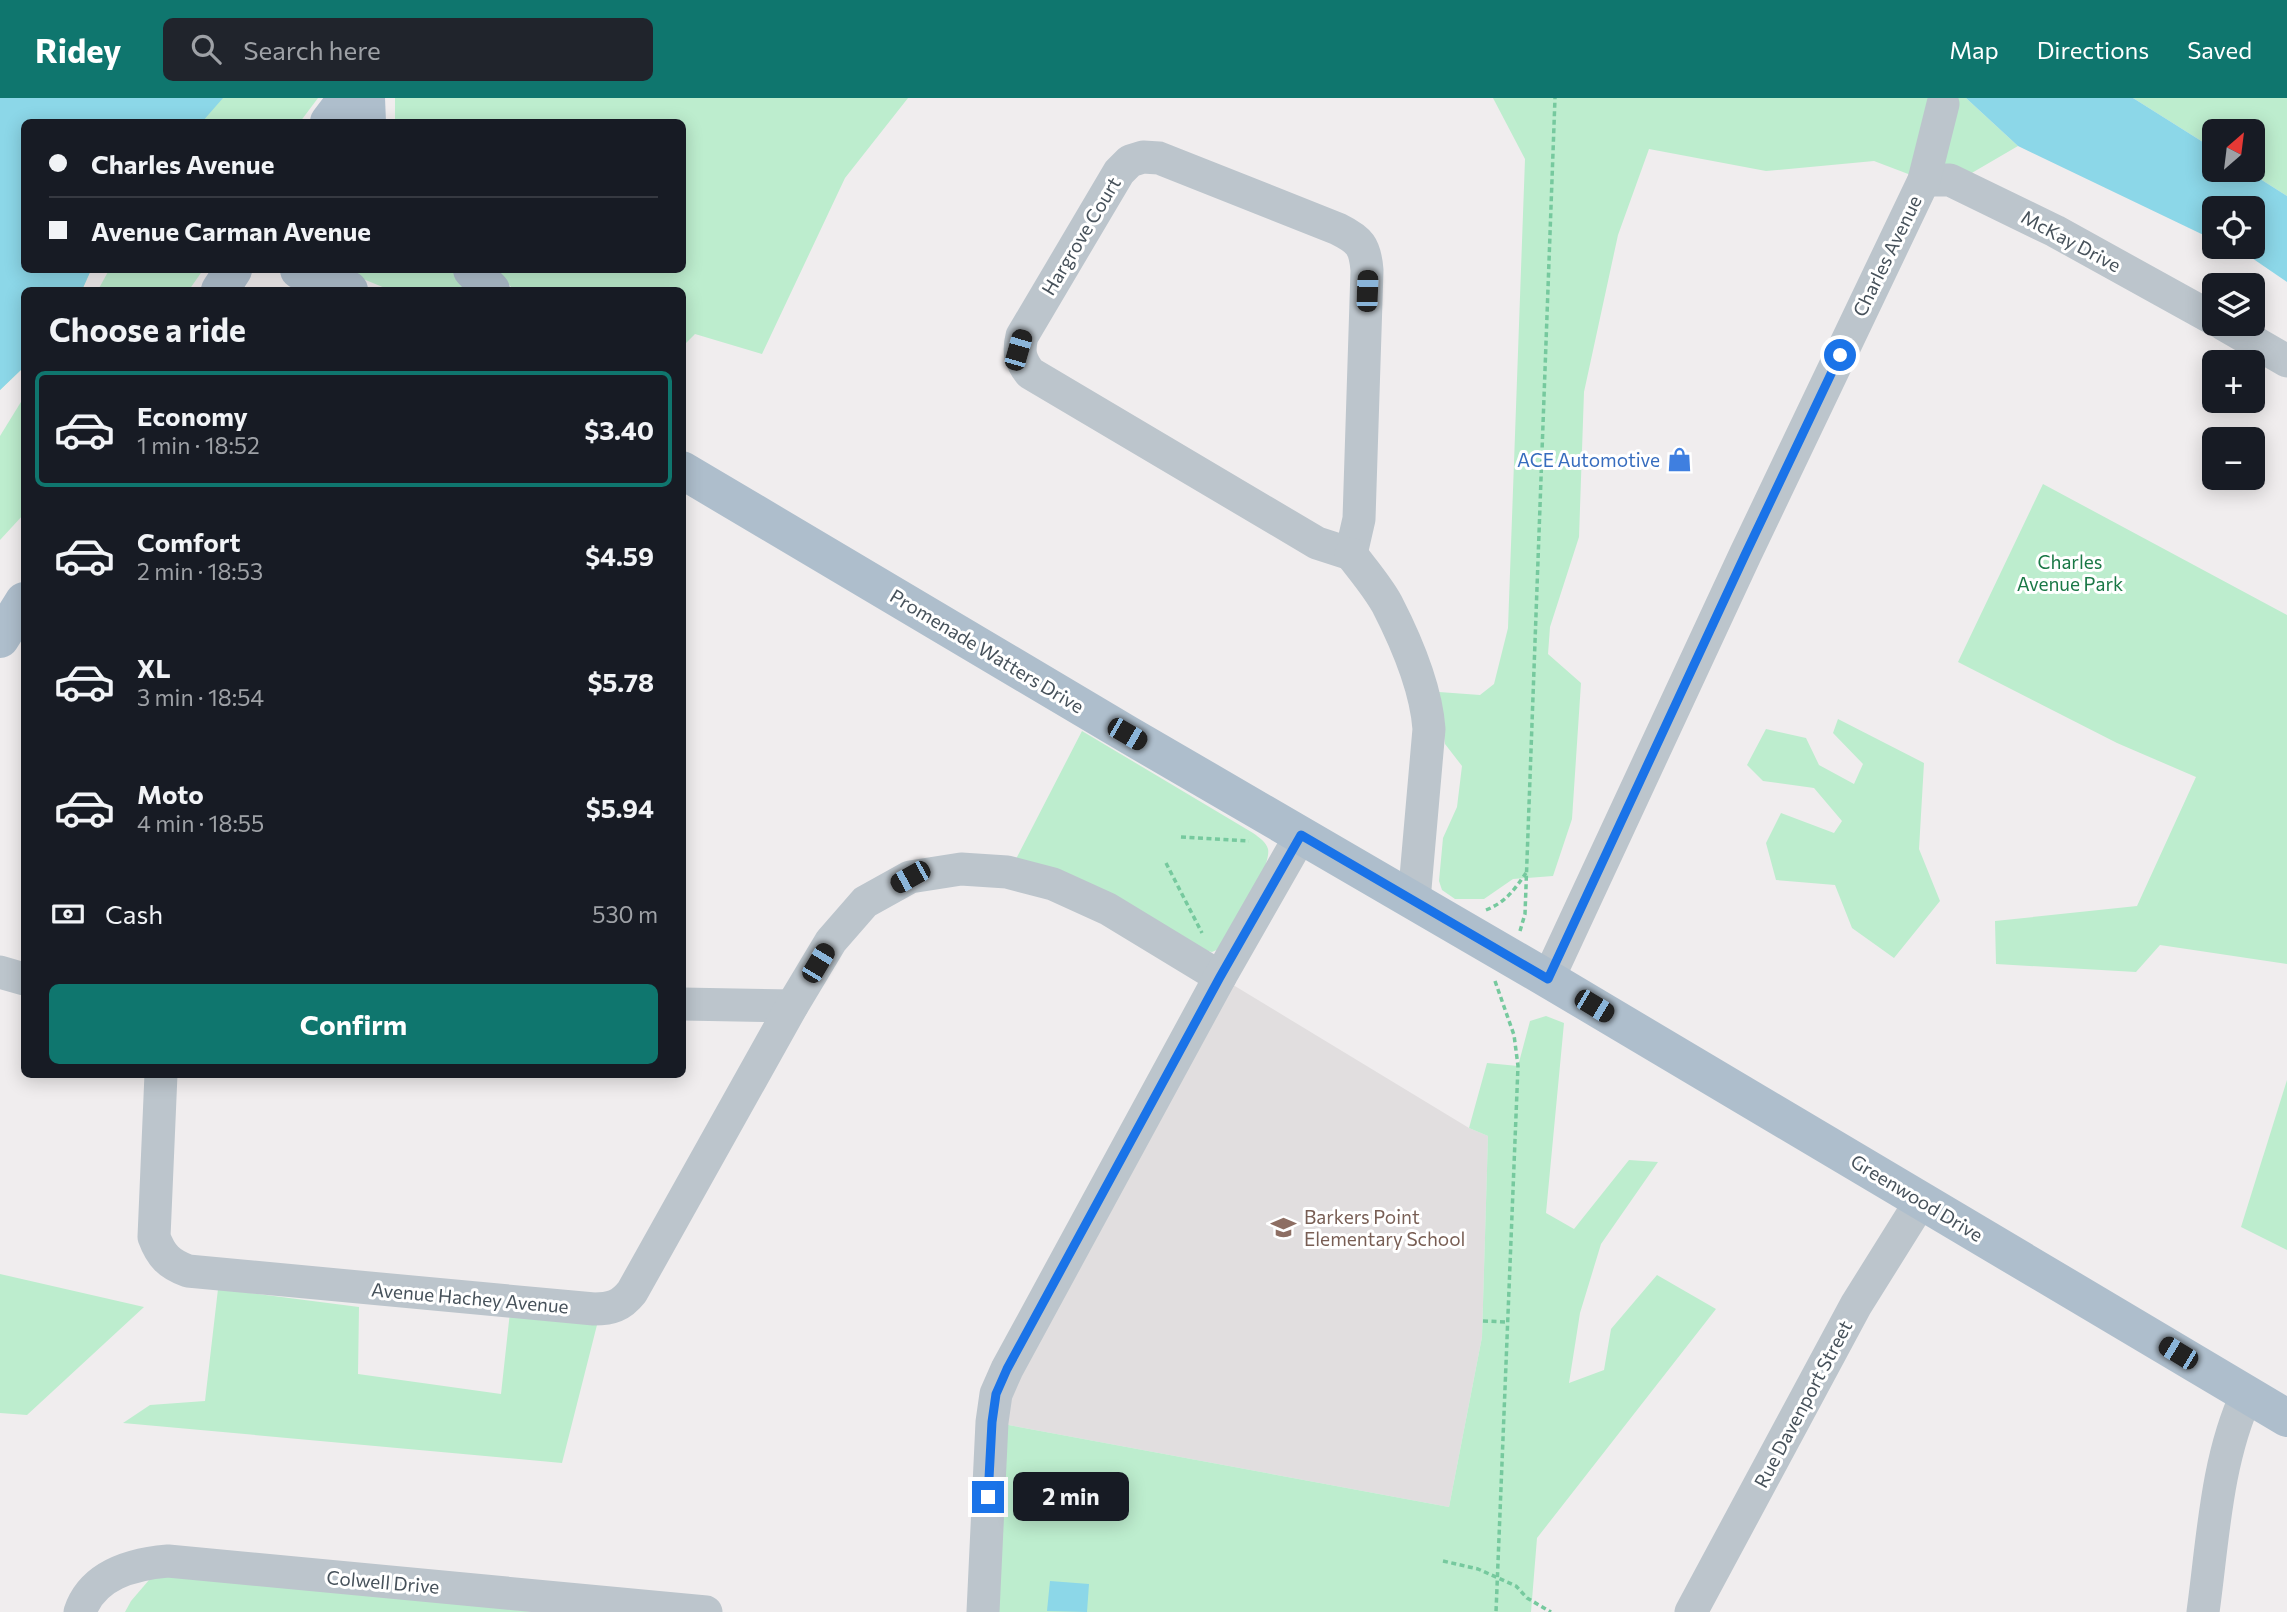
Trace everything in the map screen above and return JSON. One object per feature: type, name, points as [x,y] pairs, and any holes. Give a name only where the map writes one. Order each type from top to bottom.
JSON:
[{"type":"main road","points":[[330,119],[346,98]]},
{"type":"main road","points":[[366,98],[368,119]]},
{"type":"main road","points":[[306,273],[342,287]]},
{"type":"main road","points":[[475,273],[488,287]]},
{"type":"main road","name":"Promenade Watters Drive","points":[[686,472],[1031,678],[1548,979]]},
{"type":"main road","points":[[0,639],[21,606]]},
{"type":"main road","name":"Greenwood Drive","points":[[1548,979],[2287,1418]]},
{"type":"street","name":"Charles Avenue","points":[[1548,979],[1745,555],[1924,180],[1943,104]]},
{"type":"street","name":"Hargrove Court","points":[[1143,157],[1159,158],[1338,229],[1355,238],[1366,252],[1359,519],[1351,554],[1317,543],[1030,373],[1022,363],[1018,350],[1022,336],[1119,172],[1130,162],[1143,157]]},
{"type":"street","name":"McKay Drive","points":[[1924,180],[1950,180],[2055,231],[2202,311]]},
{"type":"street","points":[[2244,336],[2287,361]]},
{"type":"street","points":[[1351,554],[1386,602],[1428,705],[1429,729],[1414,900]]},
{"type":"street","points":[[983,1612],[992,1422],[996,1394],[1007,1369],[1220,977],[1301,835]]},
{"type":"street","points":[[686,1004],[792,1006],[831,941],[865,902],[910,877],[961,869],[1007,872],[1053,884],[1108,909],[1220,977]]},
{"type":"street","points":[[0,972],[21,978]]},
{"type":"street","name":"Avenue Hachey Avenue","points":[[160,1078],[154,1237],[160,1253],[173,1265],[202,1272],[609,1309],[624,1302],[632,1293],[792,1006]]},
{"type":"street","name":"Rue Davenport Street","points":[[1691,1612],[1856,1305],[1911,1221],[1921,1201]]},
{"type":"street","points":[[2203,1612],[2223,1471],[2238,1414],[2247,1394]]},
{"type":"street","name":"Colwell Drive","points":[[80,1612],[83,1603],[99,1583],[120,1570],[144,1563],[168,1562],[706,1612]]},
{"type":"path","points":[[1517,936],[1525,915],[1527,872],[1555,98]]},
{"type":"path","points":[[1181,837],[1251,841]]},
{"type":"path","points":[[1166,863],[1203,936]]},
{"type":"path","points":[[1478,913],[1499,904],[1511,895],[1527,872]]},
{"type":"path","points":[[1495,974],[1495,986],[1514,1035],[1518,1066],[1496,1612]]},
{"type":"path","points":[[1483,1321],[1507,1322]]},
{"type":"path","points":[[1443,1561],[1478,1569],[1516,1586],[1527,1598],[1551,1612]]},
{"type":"shaded area","name":"Barkers Point Elementary School","points":[[1220,977],[1469,1128],[1488,1136],[1482,1337],[1449,1507],[992,1422]]},
{"type":"green space","points":[[0,98],[318,98],[302,119],[21,119],[21,273],[90,273],[83,287],[21,287],[21,370],[0,390]]},
{"type":"green space","points":[[395,98],[908,98],[845,178],[762,354],[695,334],[686,343],[686,287],[511,287],[498,273],[686,273],[686,119],[395,119]]},
{"type":"green space","points":[[1493,98],[1966,98],[2018,146],[1970,174],[1924,180],[1874,161],[1766,171],[1649,149],[1618,235],[1584,392],[1579,537],[1550,627],[1548,654],[1581,683],[1572,819],[1553,876],[1513,879],[1484,899],[1455,899],[1442,890],[1439,881],[1443,838],[1457,807],[1462,766],[1445,744],[1439,692],[1480,695],[1494,684],[1508,628],[1525,159]]},
{"type":"green space","points":[[2133,98],[2287,98],[2287,196],[2265,182],[2265,119],[2202,119],[2202,141]]},
{"type":"green space","points":[[107,273],[201,273],[191,287],[100,287]]},
{"type":"green space","points":[[348,273],[458,273],[471,287],[383,287]]},
{"type":"green space","points":[[21,402],[21,517],[0,540],[0,436]]},
{"type":"green space","name":"Charles Avenue Park","points":[[2043,484],[2287,615],[2287,964],[2160,945],[2136,972],[1996,964],[1995,921],[2137,906],[2196,777],[2117,743],[1958,662]]},
{"type":"green space","points":[[1838,719],[1924,763],[1919,849],[1940,901],[1894,958],[1852,928],[1835,885],[1776,880],[1766,843],[1781,813],[1834,833],[1842,821],[1814,788],[1763,781],[1747,765],[1766,729],[1806,738],[1819,765],[1854,784],[1863,764],[1833,733]]},
{"type":"green space","points":[[1082,731],[1253,833],[1266,844],[1268,849],[1264,870],[1219,949],[1212,952],[1193,947],[1016,859]]},
{"type":"green space","points":[[1546,1016],[1564,1023],[1546,1213],[1574,1229],[1629,1160],[1658,1162],[1601,1244],[1580,1313],[1569,1383],[1604,1370],[1611,1329],[1657,1275],[1716,1309],[1537,1538],[1531,1612],[983,1612],[992,1422],[1449,1507],[1482,1337],[1488,1136],[1469,1128],[1487,1063],[1518,1066],[1530,1021]]},
{"type":"green space","points":[[2287,1080],[2287,1250],[2241,1227]]},
{"type":"green space","points":[[0,1274],[144,1307],[27,1415],[0,1413]]},
{"type":"green space","points":[[218,1289],[359,1307],[358,1374],[501,1394],[510,1312],[598,1321],[562,1463],[123,1423],[150,1405],[205,1401]]},
{"type":"green space","points":[[155,1573],[536,1612],[125,1612]]},
{"type":"water","points":[[0,98],[223,98],[205,119],[21,119],[21,273],[90,273],[83,287],[21,287],[21,370],[0,390]]},
{"type":"water","points":[[1966,98],[2133,98],[2202,141],[2202,182],[2265,182],[2287,196],[2287,282],[2253,259],[2265,259],[2265,196],[2202,196],[2202,234],[2018,146]]},
{"type":"water","points":[[1050,1581],[1089,1584],[1087,1612],[1047,1611]]},
{"type":"place","name":"ACE Automotive","points":[[1680,460]]},
{"type":"place","name":"Barkers Point Elementary School","points":[[1284,1228]]},
{"type":"route","points":[[988,1497],[996,1394],[1007,1369],[1220,977],[1301,835],[1548,979],[1840,355]]}]
